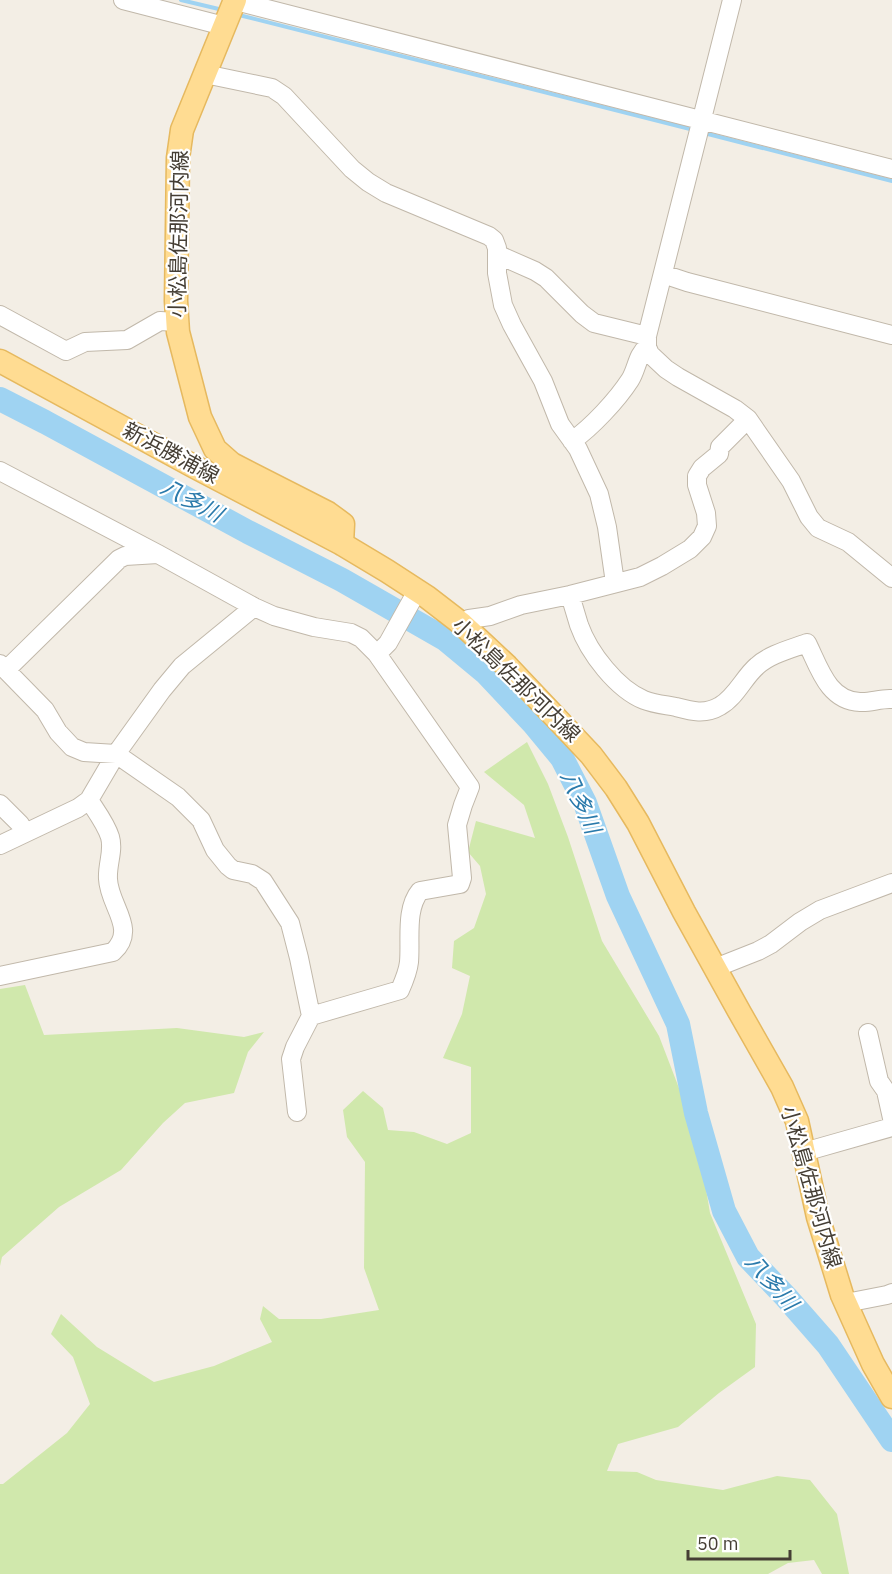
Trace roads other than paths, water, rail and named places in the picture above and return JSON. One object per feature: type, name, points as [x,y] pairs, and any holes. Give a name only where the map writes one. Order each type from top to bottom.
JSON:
[{"type":"main road","name":"小松島佐那河内線","points":[[231,9],[182,130],[178,158],[176,301],[178,332],[200,417],[215,449],[232,464],[338,520],[343,524],[342,544],[415,595],[462,624],[507,666],[591,755],[616,788],[638,823],[715,968],[782,1087],[797,1121],[818,1217],[846,1304],[873,1364],[892,1397]]},
{"type":"main road","name":"新浜勝浦線","points":[[0,361],[342,544]]},
{"type":"street","points":[[123,0],[231,9],[700,128],[892,169]]},
{"type":"street","points":[[572,441],[620,394],[632,377],[647,341],[732,0]]},
{"type":"street","points":[[205,74],[272,88],[284,96],[352,169],[368,182],[386,193],[494,240],[503,305],[543,381],[560,424],[578,449],[599,494],[607,527],[615,583]]},
{"type":"street","points":[[497,255],[527,267],[546,278],[594,323],[647,341]]},
{"type":"street","points":[[663,274],[892,335]]},
{"type":"street","points":[[0,315],[66,351],[85,342],[127,340],[160,321],[177,322]]},
{"type":"street","points":[[647,341],[650,354],[678,378],[735,409],[748,419],[791,481],[809,517],[818,528],[848,542],[892,578]]},
{"type":"street","points":[[462,624],[469,619],[490,616],[521,605],[570,595],[640,576],[690,549],[702,537],[707,526],[697,476],[702,468],[719,454],[720,447],[748,419]]},
{"type":"street","points":[[0,471],[254,607],[274,616],[314,627],[351,633],[382,648],[470,787],[457,825],[462,878],[460,884],[420,891],[414,898],[409,964],[400,990],[311,1016]]},
{"type":"street","points":[[158,554],[124,556],[119,559],[3,667],[45,710],[57,732],[72,747],[84,752],[116,754],[193,811],[201,820],[215,850],[228,866],[233,870],[252,874],[263,881],[290,923],[311,1016],[291,1059],[297,1112]]},
{"type":"street","points":[[382,648],[415,595]]},
{"type":"street","points":[[570,595],[580,627],[593,652],[625,689],[645,700],[697,712],[710,711],[721,706],[731,697],[758,665],[769,658],[807,643],[827,684],[837,694],[849,701],[892,699]]},
{"type":"street","points":[[0,845],[78,808],[89,800],[116,754],[182,666],[254,607]]},
{"type":"street","points":[[0,976],[113,952],[122,944],[124,933],[122,921],[110,891],[108,877],[112,844],[109,833],[89,800]]},
{"type":"street","points":[[0,804],[20,824],[24,833]]},
{"type":"street","points":[[715,968],[765,948],[820,910],[892,884]]},
{"type":"street","points":[[868,1033],[879,1081],[886,1091],[892,1118]]},
{"type":"street","points":[[804,1152],[892,1127]]},
{"type":"street","points":[[846,1304],[892,1293]]},
{"type":"waterway","points":[[181,0],[223,10]]},
{"type":"waterway","points":[[239,15],[694,130]]},
{"type":"waterway","points":[[704,133],[892,181]]},
{"type":"waterway","name":"八多川","points":[[0,399],[342,580],[445,639],[486,673],[534,724],[562,758],[585,803],[618,896],[678,1024],[696,1113],[724,1211],[748,1257],[828,1345],[892,1440]]}]
